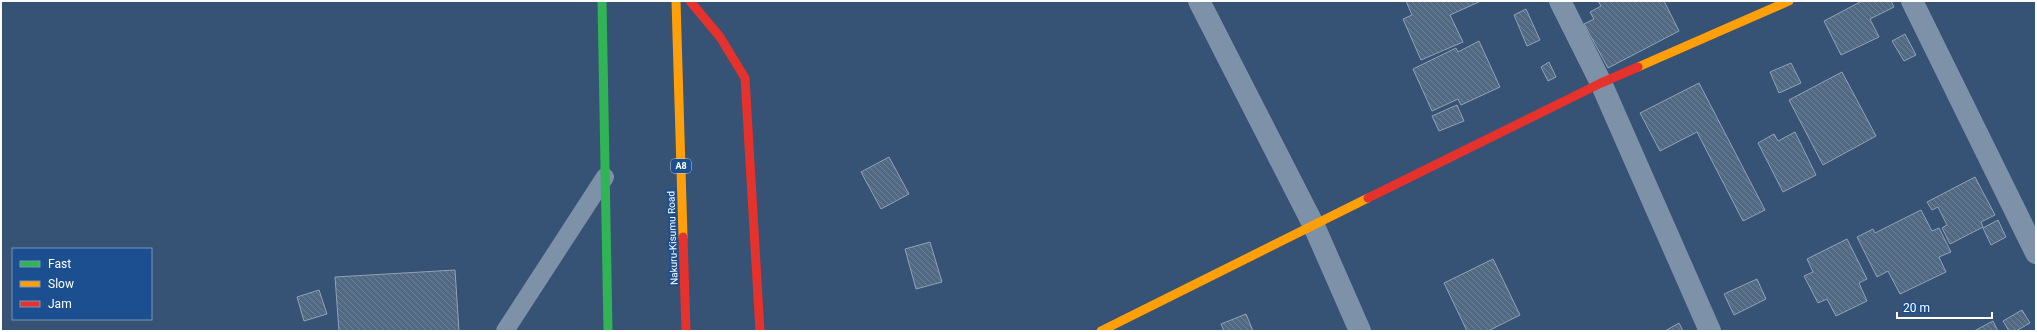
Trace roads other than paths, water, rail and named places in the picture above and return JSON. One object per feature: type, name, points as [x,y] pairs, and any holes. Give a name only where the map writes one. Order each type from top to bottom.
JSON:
[{"type":"main road","points":[[602,1],[608,331]]},
{"type":"main road","name":"Nakuru-Kisumu Road","points":[[676,1],[686,331]]},
{"type":"main road","points":[[690,1],[717,31],[736,59],[745,78],[760,331]]},
{"type":"main road","points":[[1101,331],[1602,83],[1789,1]]},
{"type":"street","points":[[1199,1],[1314,226],[1360,331]]},
{"type":"street","points":[[1560,1],[1602,83],[1710,331]]},
{"type":"street","points":[[1912,1],[2036,251]]},
{"type":"lane","points":[[505,331],[604,177]]}]
